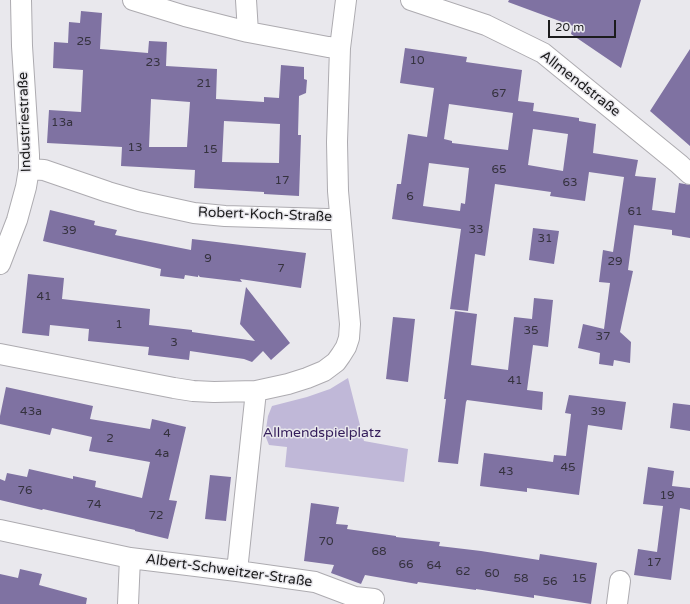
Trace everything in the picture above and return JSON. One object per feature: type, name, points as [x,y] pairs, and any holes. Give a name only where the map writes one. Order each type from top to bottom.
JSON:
[{"type":"street","name":"Industriestraße","points":[[0,264],[17,220],[26,187],[29,169],[21,0]]},
{"type":"street","points":[[246,0],[248,32]]},
{"type":"street","name":"Robert-Koch-Straße","points":[[0,354],[193,391],[221,392],[256,391],[288,384],[324,371],[336,362],[346,347],[349,338],[350,324],[338,191],[337,142],[340,48],[346,0]]},
{"type":"street","name":"Allmendstraße","points":[[411,0],[486,25],[543,53],[690,174]]},
{"type":"street","points":[[136,1],[185,16],[248,32],[340,48]]},
{"type":"street","name":"Robert-Koch-Straße","points":[[29,169],[44,170],[139,201],[194,213],[224,216],[327,219],[340,218]]},
{"type":"street","points":[[237,571],[256,391]]},
{"type":"street","name":"Albert-Schweitzer-Straße","points":[[0,530],[130,558],[315,582],[355,597],[374,599]]},
{"type":"street","name":"Albert-Schweitzer-Straße","points":[[128,604],[130,558]]},
{"type":"street","points":[[617,604],[620,581]]},
{"type":"green space","name":"Allmendspielplatz","points":[[348,378],[364,441],[408,449],[404,482],[285,467],[287,447],[269,445],[265,435],[268,416],[272,406],[307,397],[330,389]]},
{"type":"building","points":[[509,0],[641,0],[621,68],[571,34],[573,26],[508,2]]},
{"type":"building","points":[[81,11],[102,13],[100,49],[148,53],[149,41],[167,42],[166,66],[217,69],[216,99],[264,102],[264,97],[279,98],[281,65],[304,67],[304,79],[307,80],[306,93],[299,96],[298,135],[301,135],[299,196],[264,194],[264,192],[194,188],[195,170],[121,166],[122,147],[47,143],[49,110],[81,112],[83,70],[53,68],[54,42],[68,43],[69,22],[80,23]],"holes":[[[151,99],[190,102],[187,147],[149,147]],[[224,121],[280,124],[279,163],[222,162]]]},
{"type":"building","points":[[405,48],[467,57],[466,62],[522,70],[518,101],[534,103],[533,111],[579,118],[579,121],[596,124],[593,153],[638,160],[635,176],[656,178],[652,210],[675,213],[679,183],[690,185],[690,238],[672,235],[672,230],[634,225],[628,270],[633,271],[620,332],[631,342],[630,363],[614,360],[613,366],[599,364],[600,353],[578,348],[583,324],[604,329],[610,283],[599,282],[603,250],[613,252],[624,177],[589,172],[585,201],[550,196],[551,192],[495,184],[485,256],[475,254],[468,311],[450,309],[461,229],[392,219],[397,184],[401,184],[408,134],[427,137],[434,88],[400,83]],"holes":[[[449,104],[513,113],[508,150],[452,143],[452,141],[444,139]],[[533,129],[568,134],[563,171],[528,165]],[[429,163],[469,168],[465,204],[461,203],[460,211],[423,206]]]},
{"type":"building","points":[[690,49],[690,146],[650,111]]},
{"type":"building","points":[[50,210],[95,221],[94,225],[117,230],[115,235],[191,250],[192,239],[306,253],[301,288],[240,279],[242,282],[200,277],[198,275],[198,277],[185,275],[184,279],[160,276],[161,269],[43,241]]},
{"type":"building","points":[[533,228],[559,231],[554,264],[529,260]]},
{"type":"building","points":[[28,274],[64,278],[62,299],[150,309],[149,325],[192,330],[192,332],[255,341],[240,324],[246,287],[290,343],[271,360],[263,351],[252,362],[244,359],[190,351],[189,360],[148,355],[149,347],[88,341],[89,329],[50,325],[49,336],[22,333]]},
{"type":"building","points":[[534,298],[553,300],[548,347],[533,345],[527,390],[543,392],[542,410],[467,400],[458,464],[438,462],[455,311],[477,314],[471,365],[508,370],[514,317],[532,319]]},
{"type":"building","points":[[393,317],[415,319],[408,382],[386,379]]},
{"type":"building","points":[[6,387],[93,406],[90,419],[150,429],[152,419],[186,427],[169,500],[177,501],[168,539],[135,530],[0,500],[0,479],[5,481],[7,473],[27,477],[29,469],[73,479],[73,476],[96,481],[95,487],[142,498],[150,462],[89,451],[92,437],[52,428],[50,435],[0,424],[0,416]]},
{"type":"building","points":[[569,395],[626,402],[622,430],[588,425],[579,495],[527,488],[527,492],[480,486],[484,453],[553,462],[554,455],[566,456],[571,414],[565,413]]},
{"type":"building","points":[[673,403],[690,405],[690,431],[670,428]]},
{"type":"building","points":[[648,467],[674,471],[672,486],[690,488],[690,510],[680,508],[671,580],[634,575],[638,549],[657,552],[663,506],[643,504]]},
{"type":"building","points":[[210,475],[231,477],[226,521],[205,519]]},
{"type":"building","points":[[311,503],[339,507],[336,524],[348,525],[347,529],[440,542],[439,546],[539,560],[540,554],[597,563],[591,604],[534,595],[534,598],[418,582],[417,584],[365,575],[361,584],[331,573],[334,565],[304,561]]},
{"type":"building","points":[[20,569],[42,574],[39,585],[87,598],[86,604],[0,604],[0,574],[18,578]]}]
